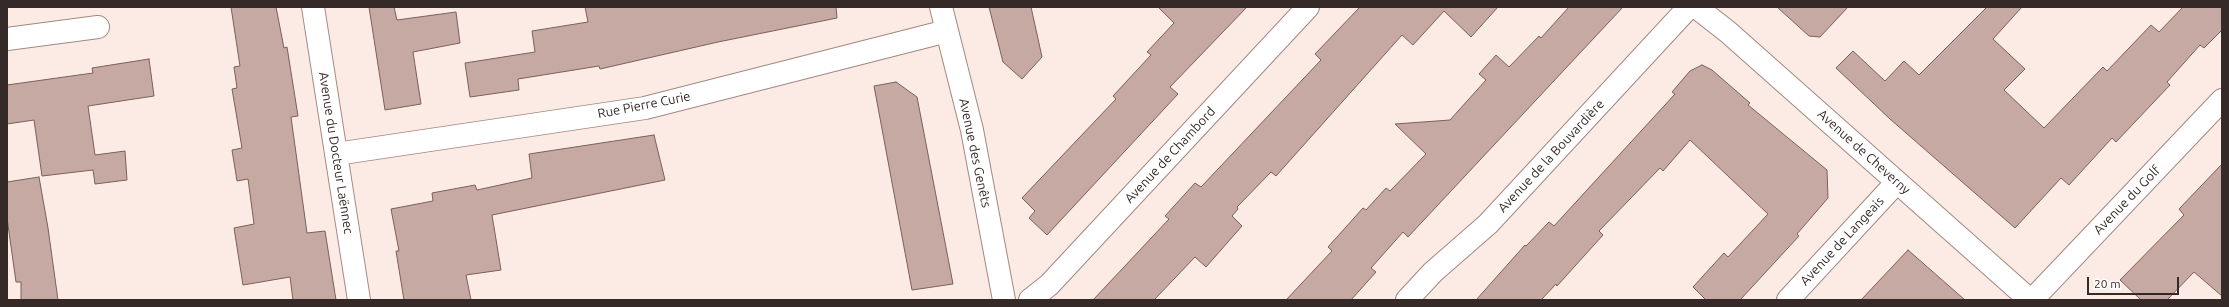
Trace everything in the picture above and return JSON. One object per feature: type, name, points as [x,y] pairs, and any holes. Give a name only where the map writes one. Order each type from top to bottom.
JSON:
[{"type":"street","name":"Avenue du Docteur Laënnec","points":[[313,7],[359,300]]},
{"type":"street","name":"Avenue des Genêts","points":[[941,7],[972,130],[1004,300]]},
{"type":"street","name":"Avenue de Chambord","points":[[1030,300],[1049,285],[1308,7]]},
{"type":"street","name":"Avenue de la Bouvardière","points":[[1407,300],[1433,272],[1488,224],[1689,7]]},
{"type":"street","name":"Avenue de Cheverny","points":[[1696,7],[1728,32],[2031,300]]},
{"type":"street","points":[[7,39],[98,27]]},
{"type":"street","name":"Rue Pierre Curie","points":[[336,154],[645,108],[947,31]]},
{"type":"street","name":"Avenue du Golf","points":[[2031,300],[2222,100]]},
{"type":"street","name":"Avenue de Langeais","points":[[1788,300],[1897,182]]},
{"type":"building","points":[[231,7],[276,7],[284,48],[287,47],[298,116],[291,117],[307,233],[325,231],[336,300],[293,300],[290,277],[243,285],[234,228],[254,224],[248,179],[237,181],[232,150],[242,148],[232,89],[237,88],[234,67],[240,66]]},
{"type":"building","points":[[369,7],[394,7],[397,20],[456,12],[460,43],[413,52],[421,104],[385,110]]},
{"type":"building","points":[[585,7],[836,7],[837,18],[718,42],[600,69],[599,66],[518,79],[519,90],[470,97],[465,63],[535,52],[532,31],[588,22]]},
{"type":"building","points":[[989,7],[1031,7],[1042,57],[1022,79],[1003,62]]},
{"type":"building","points":[[1158,7],[1247,7],[1170,87],[1178,94],[1047,235],[1029,218],[1035,211],[1022,198],[1116,99],[1113,96],[1151,55],[1147,52],[1174,23]]},
{"type":"building","points":[[1360,7],[1498,7],[1471,37],[1444,11],[1413,45],[1402,35],[1276,176],[1271,172],[1237,207],[1238,209],[1232,216],[1242,226],[1206,267],[1195,257],[1154,300],[1093,300],[1169,219],[1165,216],[1195,183],[1201,187],[1321,60],[1315,54]]},
{"type":"building","points":[[1569,7],[1623,7],[1408,237],[1403,232],[1371,268],[1376,272],[1351,300],[1286,300],[1332,251],[1328,247],[1363,208],[1366,210],[1386,188],[1390,191],[1426,154],[1395,124],[1450,120],[1486,80],[1479,74],[1496,55],[1509,67],[1539,36],[1541,38]]},
{"type":"building","points":[[1777,7],[1848,7],[1820,37],[1809,36]]},
{"type":"building","points":[[1987,7],[2022,7],[1993,39],[2025,69],[2004,90],[2044,128],[2103,67],[2107,71],[2151,25],[2159,32],[2183,7],[2222,7],[2222,30],[2204,48],[2200,45],[2167,82],[2170,85],[2116,142],[2112,138],[2069,185],[2061,178],[2015,228],[1890,119],[1836,68],[1853,51],[1885,81],[1904,61],[1919,75]]},
{"type":"building","points":[[149,59],[154,96],[88,106],[95,155],[125,151],[127,180],[95,184],[93,170],[42,176],[34,120],[7,124],[7,85],[93,73],[92,68]]},
{"type":"building","points":[[1702,65],[1712,70],[1750,103],[1748,105],[1827,170],[1828,198],[1797,234],[1799,236],[1740,300],[1706,300],[1693,287],[1724,253],[1728,257],[1768,214],[1690,140],[1663,171],[1660,168],[1599,231],[1603,235],[1557,286],[1556,284],[1541,300],[1476,300],[1525,245],[1526,246],[1549,222],[1554,226],[1675,94],[1672,92],[1690,71]]},
{"type":"building","points":[[896,82],[917,97],[953,284],[912,290],[874,86]]},
{"type":"building","points":[[654,135],[665,180],[492,215],[501,270],[466,275],[471,300],[404,300],[396,251],[399,251],[391,209],[433,201],[432,193],[475,185],[477,190],[532,178],[529,154]]},
{"type":"building","points":[[2222,164],[2222,296],[2194,272],[2167,300],[2141,300],[2120,280],[2184,215],[2179,209]]},
{"type":"building","points":[[39,177],[58,300],[21,300],[21,282],[16,282],[7,218],[7,182]]},
{"type":"building","points":[[1908,250],[1965,300],[1861,300]]}]
